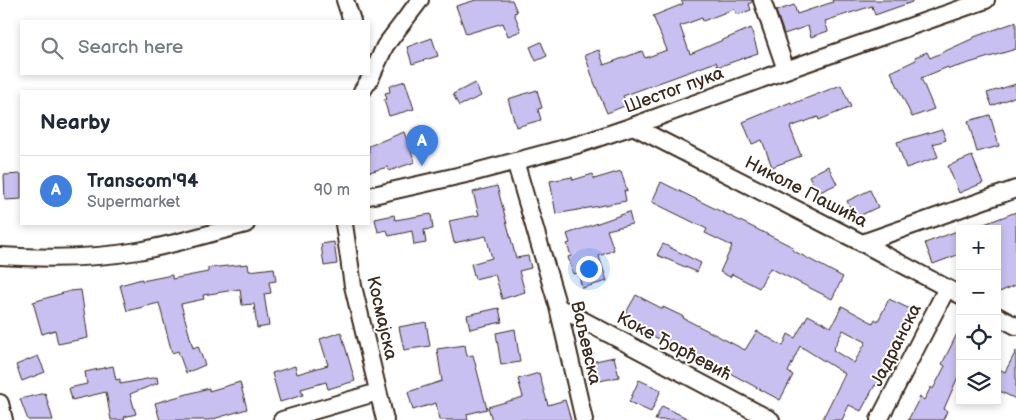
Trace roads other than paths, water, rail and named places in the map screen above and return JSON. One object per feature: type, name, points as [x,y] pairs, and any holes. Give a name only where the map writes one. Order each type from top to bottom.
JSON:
[{"type":"street","points":[[345,0],[352,20]]},
{"type":"street","points":[[367,81],[385,46],[420,0]]},
{"type":"street","points":[[762,0],[786,70]]},
{"type":"street","name":"Шестог пука","points":[[370,196],[580,144],[986,0]]},
{"type":"street","name":"Николе Пашића","points":[[633,126],[862,243],[953,292]]},
{"type":"street","name":"Ваљевска","points":[[515,161],[558,308],[584,420]]},
{"type":"street","points":[[862,243],[1016,189]]},
{"type":"street","points":[[0,256],[40,258],[93,257],[139,251],[242,225]]},
{"type":"street","name":"Космајска","points":[[344,225],[353,286],[385,420]]},
{"type":"street","name":"Јадранска","points":[[880,420],[953,292]]},
{"type":"street","name":"Коке Ђорђевић","points":[[558,308],[771,420]]},
{"type":"street","points":[[1001,318],[1016,326]]},
{"type":"street","points":[[282,420],[378,392]]},
{"type":"street","points":[[0,403],[4,420]]},
{"type":"place","name":"Transcom'94","points":[[422,166]]}]
